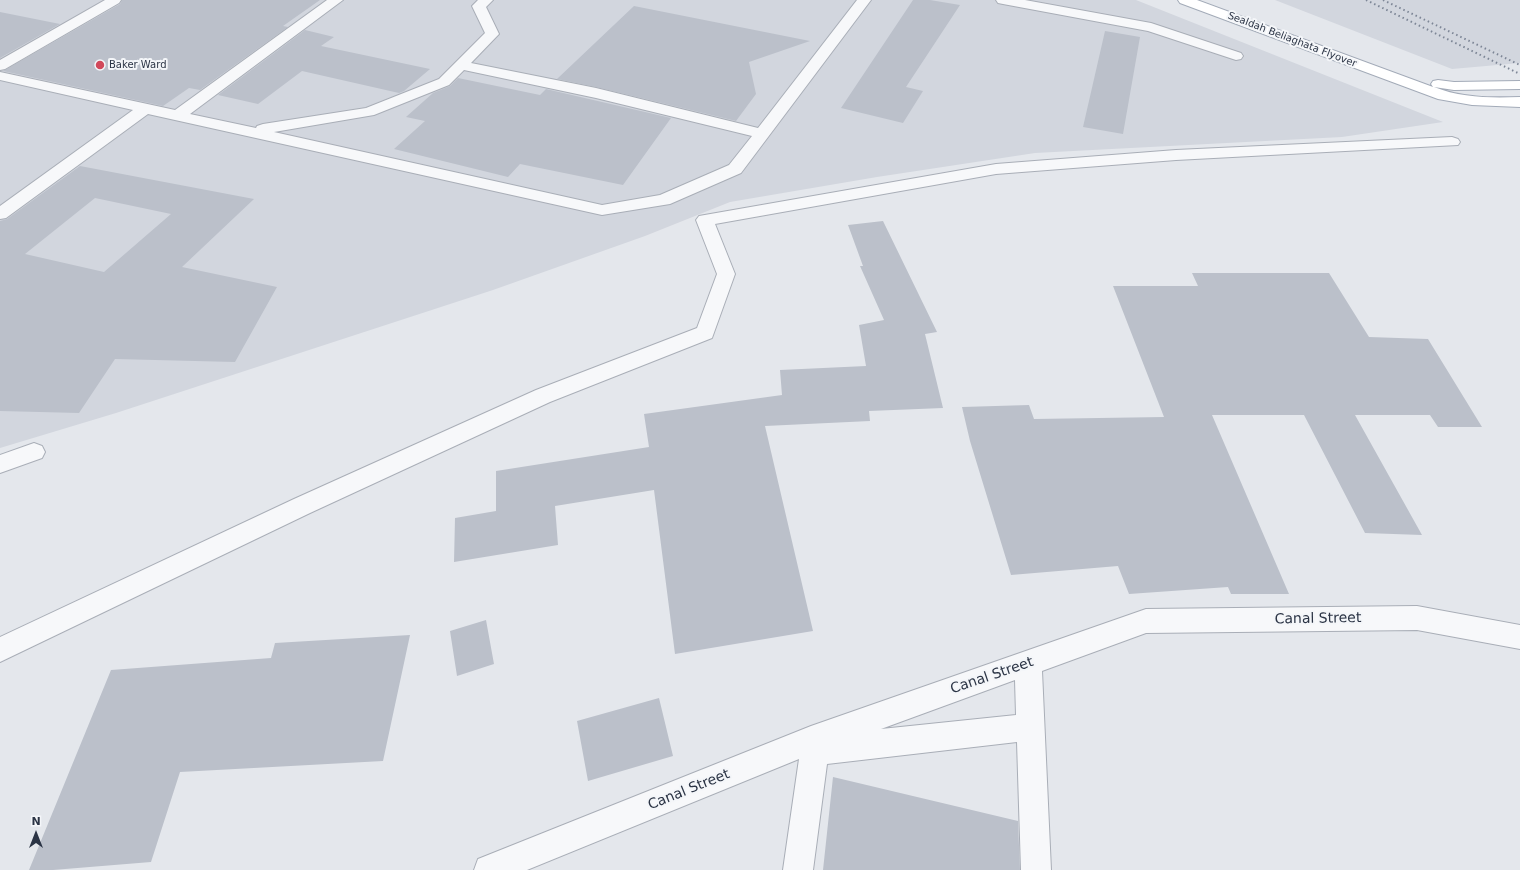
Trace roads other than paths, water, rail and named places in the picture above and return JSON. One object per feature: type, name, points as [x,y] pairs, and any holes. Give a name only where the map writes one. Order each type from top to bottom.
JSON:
[{"type":"main road","name":"Sealdah Beliaghata Flyover","points":[[1185,0],[1442,96],[1468,102],[1520,102]]},
{"type":"main road","name":"Sealdah Beliaghata Flyover","points":[[1399,81],[1454,86],[1520,85]]},
{"type":"street","points":[[0,66],[114,0]]},
{"type":"street","points":[[178,115],[336,0]]},
{"type":"street","points":[[248,131],[302,124],[369,112],[444,82],[492,34],[479,6],[486,0]]},
{"type":"street","points":[[0,76],[602,210],[664,200],[735,169],[864,0]]},
{"type":"street","points":[[1003,0],[1151,26],[1236,56]]},
{"type":"street","points":[[461,65],[596,93],[762,134]]},
{"type":"street","points":[[0,214],[146,108]]},
{"type":"street","points":[[0,650],[302,506],[543,396],[705,333],[726,274],[705,220],[996,169],[1176,155],[1452,142]]},
{"type":"street","points":[[0,464],[34,452]]},
{"type":"street","name":"Canal Street","points":[[489,870],[1028,664],[1146,621],[1417,618],[1520,637]]},
{"type":"street","points":[[1028,664],[1036,870]]},
{"type":"street","points":[[798,870],[813,746],[872,744],[1030,727]]},
{"type":"railway","points":[[1366,0],[1520,74]]},
{"type":"railway","points":[[1383,0],[1520,65]]},
{"type":"place","name":"Baker Ward","points":[[100,65]]}]
